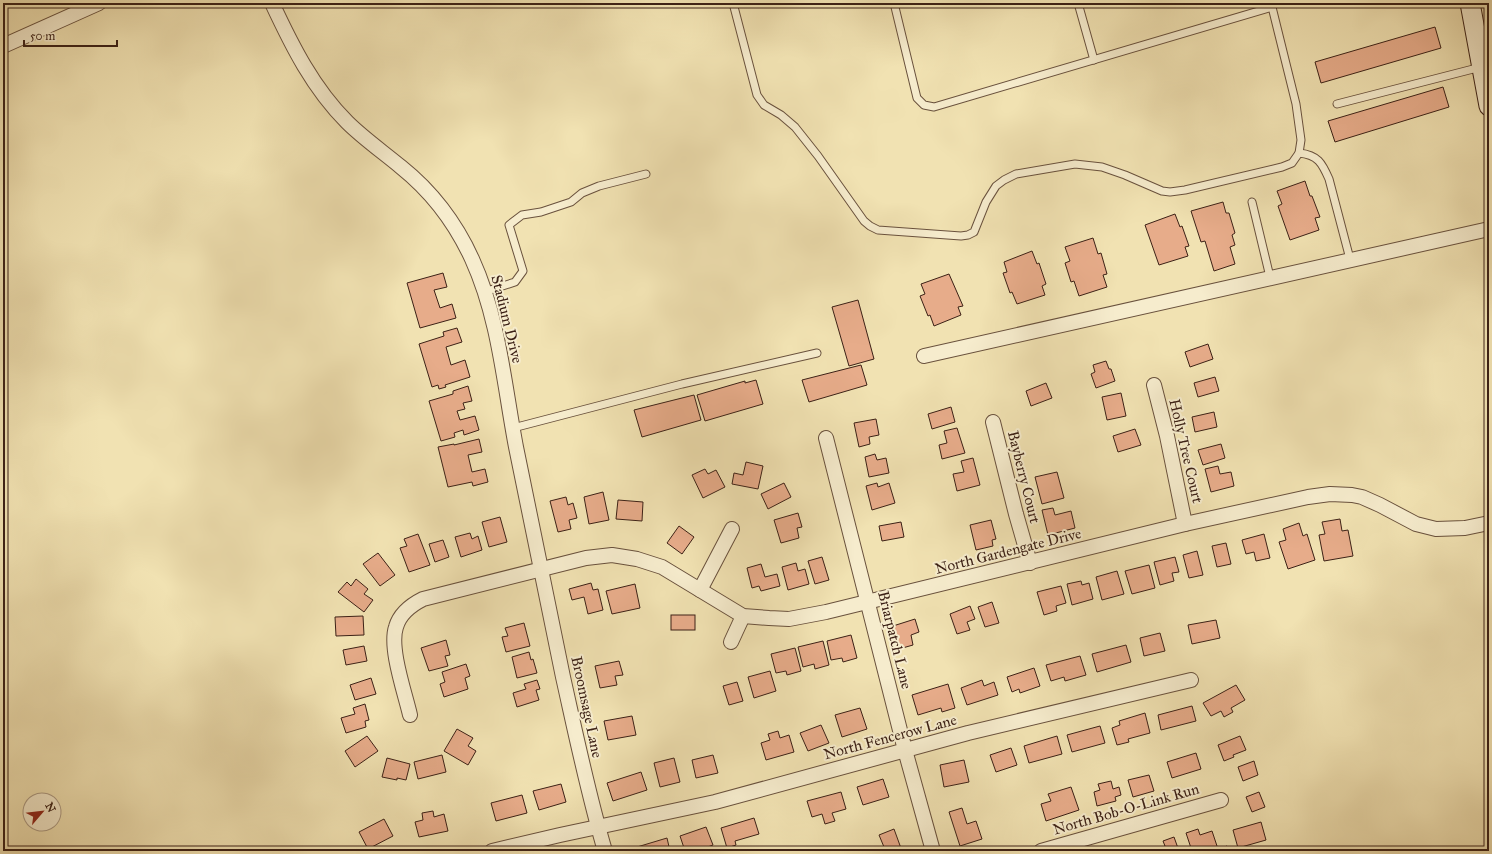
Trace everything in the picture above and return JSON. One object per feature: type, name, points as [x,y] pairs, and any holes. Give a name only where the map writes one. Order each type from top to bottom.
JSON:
[{"type":"main road","points":[[1470,3],[1489,106]]},
{"type":"street","points":[[3,46],[99,3]]},
{"type":"street","name":"Stadium Drive","points":[[272,3],[300,60],[334,108],[359,133],[416,180],[442,209],[464,242],[477,271],[484,292],[500,352],[513,428],[541,569]]},
{"type":"street","points":[[924,356],[1350,259],[1489,229]]},
{"type":"street","name":"Holly Tree Court","points":[[1154,385],[1167,436],[1185,524]]},
{"type":"street","name":"Bayberry Court","points":[[993,422],[1030,563]]},
{"type":"street","name":"Briarpatch Lane","points":[[826,438],[905,750],[933,851]]},
{"type":"street","name":"North Gardengate Drive","points":[[410,715],[394,642],[396,627],[406,610],[423,599],[586,558],[612,555],[637,559],[662,567],[743,616],[789,619],[868,602],[1284,501],[1330,494],[1362,497],[1380,505],[1406,520],[1426,527],[1446,530],[1489,523]]},
{"type":"street","points":[[700,590],[732,529]]},
{"type":"street","name":"Broomsage Lane","points":[[541,569],[583,766],[605,851]]},
{"type":"street","points":[[731,642],[743,616]]},
{"type":"street","name":"North Fencerow Lane","points":[[492,851],[715,802],[968,733],[1191,680]]},
{"type":"street","name":"North Bob-O-Link Run","points":[[1041,851],[1221,800]]},
{"type":"lane","points":[[733,3],[757,95],[764,105],[781,115],[795,127],[818,156],[864,221],[878,230],[961,236],[968,235],[974,232],[986,202],[996,186],[1016,174],[1075,164],[1102,167],[1162,191],[1170,192],[1185,190],[1282,167],[1292,163],[1299,153],[1301,140],[1296,104],[1271,5],[1094,60],[934,107],[924,105],[917,98],[894,3]]},
{"type":"lane","points":[[1078,3],[1094,60]]},
{"type":"lane","points":[[1337,104],[1482,67]]},
{"type":"lane","points":[[1299,153],[1310,154],[1319,160],[1324,168],[1329,179],[1350,259]]},
{"type":"lane","points":[[484,292],[515,282],[523,271],[509,225],[522,215],[541,212],[571,202],[582,193],[599,186],[646,174]]},
{"type":"lane","points":[[1252,202],[1270,277]]},
{"type":"lane","points":[[513,428],[682,384],[818,353]]},
{"type":"building","points":[[1435,27],[1441,48],[1321,83],[1315,62]]},
{"type":"building","points":[[1443,87],[1449,107],[1335,142],[1328,121]]},
{"type":"building","points":[[1305,181],[1320,217],[1315,218],[1319,230],[1290,240],[1278,206],[1282,204],[1277,191]]},
{"type":"building","points":[[1223,202],[1226,213],[1229,213],[1235,233],[1232,235],[1235,245],[1230,247],[1235,264],[1214,271],[1205,241],[1201,242],[1191,211]]},
{"type":"building","points":[[1175,214],[1180,227],[1182,226],[1189,246],[1185,247],[1188,256],[1159,265],[1145,225]]},
{"type":"building","points":[[1093,238],[1098,254],[1101,253],[1107,274],[1103,275],[1107,287],[1079,296],[1074,281],[1071,282],[1065,263],[1070,261],[1065,247]]},
{"type":"building","points":[[1032,251],[1037,264],[1039,263],[1046,284],[1042,286],[1045,295],[1017,304],[1012,292],[1010,293],[1003,273],[1007,272],[1004,262]]},
{"type":"building","points":[[443,273],[447,287],[434,290],[440,308],[452,304],[456,318],[420,328],[407,283]]},
{"type":"building","points":[[949,274],[963,306],[958,307],[961,315],[934,326],[930,315],[928,316],[920,296],[925,294],[921,284]]},
{"type":"building","points":[[858,300],[874,359],[849,366],[832,307]]},
{"type":"building","points":[[457,328],[462,342],[446,347],[451,365],[465,360],[470,377],[445,385],[446,387],[439,389],[438,385],[432,387],[419,344],[444,336],[443,332]]},
{"type":"building","points":[[1208,344],[1213,359],[1190,367],[1185,352]]},
{"type":"building","points":[[1106,361],[1109,369],[1111,369],[1115,381],[1096,388],[1091,374],[1095,372],[1093,365]]},
{"type":"building","points":[[861,365],[867,385],[809,402],[802,380]]},
{"type":"building","points":[[1215,377],[1219,391],[1198,397],[1194,383]]},
{"type":"building","points":[[756,380],[763,404],[705,421],[697,395],[745,381],[745,383]]},
{"type":"building","points":[[1046,383],[1052,398],[1031,406],[1026,391]]},
{"type":"building","points":[[468,386],[472,401],[463,403],[465,409],[457,411],[460,420],[475,416],[479,430],[464,435],[463,430],[454,433],[455,437],[441,441],[429,401],[453,394],[453,391]]},
{"type":"building","points":[[1121,393],[1126,416],[1107,420],[1102,397]]},
{"type":"building","points":[[694,395],[701,420],[642,437],[634,410]]},
{"type":"building","points":[[951,407],[955,422],[932,429],[928,414]]},
{"type":"building","points":[[1214,412],[1217,427],[1195,432],[1192,417]]},
{"type":"building","points":[[876,419],[879,435],[869,437],[870,444],[859,447],[854,423]]},
{"type":"building","points":[[957,428],[965,453],[942,459],[939,445],[947,443],[944,431]]},
{"type":"building","points":[[1135,429],[1141,445],[1118,452],[1113,436]]},
{"type":"building","points":[[479,439],[482,452],[468,455],[472,472],[485,469],[488,482],[473,486],[472,482],[448,487],[438,447]]},
{"type":"building","points":[[1221,444],[1225,458],[1203,465],[1198,450]]},
{"type":"building","points":[[875,454],[877,460],[886,458],[889,473],[869,477],[865,457]]},
{"type":"building","points":[[973,458],[980,485],[957,491],[953,474],[964,472],[961,461]]},
{"type":"building","points":[[746,462],[763,466],[758,489],[732,484],[734,473],[743,475]]},
{"type":"building","points":[[1218,466],[1220,474],[1231,472],[1234,486],[1211,492],[1205,469]]},
{"type":"building","points":[[705,469],[708,474],[716,470],[725,487],[703,498],[692,475]]},
{"type":"building","points":[[1057,472],[1064,498],[1042,504],[1035,477]]},
{"type":"building","points":[[784,483],[791,497],[768,509],[761,494]]},
{"type":"building","points":[[877,483],[878,487],[889,483],[895,503],[872,510],[866,486]]},
{"type":"building","points":[[603,492],[609,520],[589,524],[584,497]]},
{"type":"building","points":[[566,497],[568,505],[573,503],[577,518],[569,520],[571,529],[558,532],[550,501]]},
{"type":"building","points":[[618,500],[643,502],[642,521],[616,519]]},
{"type":"building","points":[[1053,508],[1055,515],[1071,511],[1075,528],[1048,535],[1042,510]]},
{"type":"building","points":[[798,513],[802,527],[797,528],[799,538],[781,543],[774,520]]},
{"type":"building","points":[[500,517],[507,542],[489,547],[482,522]]},
{"type":"building","points":[[1340,519],[1342,531],[1348,530],[1353,556],[1324,561],[1319,535],[1325,534],[1322,522]]},
{"type":"building","points":[[991,520],[996,539],[992,540],[993,546],[976,550],[970,525]]},
{"type":"building","points":[[901,522],[904,537],[882,541],[879,526]]},
{"type":"building","points":[[1299,523],[1303,536],[1307,534],[1315,560],[1288,569],[1279,542],[1286,540],[1283,529]]},
{"type":"building","points":[[679,526],[694,537],[682,554],[667,543]]},
{"type":"building","points":[[470,533],[472,539],[478,536],[482,550],[461,557],[455,537]]},
{"type":"building","points":[[418,534],[430,565],[409,572],[400,548],[407,546],[404,539]]},
{"type":"building","points":[[1264,534],[1270,558],[1256,561],[1254,552],[1246,554],[1242,540]]},
{"type":"building","points":[[443,540],[449,557],[435,562],[429,544]]},
{"type":"building","points":[[1226,543],[1231,564],[1217,567],[1212,546]]},
{"type":"building","points":[[1197,551],[1203,575],[1189,578],[1183,555]]},
{"type":"building","points":[[378,553],[395,575],[380,586],[363,564]]},
{"type":"building","points":[[822,557],[829,580],[815,584],[808,561]]},
{"type":"building","points":[[1175,557],[1179,572],[1172,573],[1174,581],[1160,585],[1154,562]]},
{"type":"building","points":[[796,563],[798,571],[805,569],[809,584],[788,590],[782,567]]},
{"type":"building","points":[[761,564],[765,577],[777,574],[780,586],[761,591],[759,586],[752,588],[747,568]]},
{"type":"building","points":[[1149,565],[1155,588],[1132,594],[1125,571]]},
{"type":"building","points":[[1117,571],[1124,594],[1102,600],[1096,577]]},
{"type":"building","points":[[356,579],[368,589],[364,594],[373,600],[364,612],[338,592],[347,582],[351,586]]},
{"type":"building","points":[[1081,581],[1082,585],[1089,583],[1093,599],[1072,605],[1067,584]]},
{"type":"building","points":[[591,583],[593,590],[598,589],[603,610],[588,614],[584,597],[572,600],[569,589]]},
{"type":"building","points":[[635,584],[640,608],[612,614],[606,591]]},
{"type":"building","points":[[1061,586],[1066,603],[1056,606],[1057,611],[1044,615],[1037,592]]},
{"type":"building","points":[[992,602],[999,623],[985,627],[978,607]]},
{"type":"building","points":[[970,606],[975,619],[967,622],[970,630],[957,634],[950,614]]},
{"type":"building","points":[[671,615],[695,615],[695,630],[671,630]]},
{"type":"building","points":[[363,616],[364,635],[336,636],[335,617]]},
{"type":"building","points":[[915,619],[919,632],[911,635],[913,645],[899,649],[893,626]]},
{"type":"building","points":[[1216,620],[1220,638],[1192,644],[1188,625]]},
{"type":"building","points":[[524,623],[530,646],[506,652],[502,637],[508,636],[505,628]]},
{"type":"building","points":[[1160,633],[1165,651],[1144,656],[1140,638]]},
{"type":"building","points":[[851,635],[857,658],[843,662],[842,658],[831,660],[827,641]]},
{"type":"building","points":[[446,640],[450,655],[445,656],[448,666],[429,671],[421,648]]},
{"type":"building","points":[[823,641],[829,665],[815,669],[814,664],[803,667],[798,647]]},
{"type":"building","points":[[1126,645],[1131,662],[1097,672],[1092,654]]},
{"type":"building","points":[[364,646],[367,661],[346,665],[343,650]]},
{"type":"building","points":[[795,648],[801,671],[787,675],[786,671],[776,673],[771,654]]},
{"type":"building","points":[[529,652],[531,660],[533,659],[537,673],[517,678],[512,657]]},
{"type":"building","points":[[1080,656],[1086,675],[1065,681],[1064,677],[1051,681],[1046,665]]},
{"type":"building","points":[[619,661],[623,675],[615,676],[617,685],[600,688],[595,666]]},
{"type":"building","points":[[466,664],[470,676],[465,678],[468,689],[444,697],[440,684],[445,682],[442,672]]},
{"type":"building","points":[[1034,668],[1040,686],[1020,693],[1019,689],[1012,692],[1007,677]]},
{"type":"building","points":[[770,671],[776,691],[754,698],[748,677]]},
{"type":"building","points":[[371,678],[376,694],[355,700],[350,685]]},
{"type":"building","points":[[537,680],[540,689],[536,690],[539,700],[517,707],[513,693],[526,689],[524,684]]},
{"type":"building","points":[[982,680],[984,686],[994,682],[998,695],[967,705],[961,688]]},
{"type":"building","points":[[737,682],[743,701],[729,705],[723,686]]},
{"type":"building","points":[[948,684],[955,708],[942,712],[941,708],[918,715],[912,695]]},
{"type":"building","points":[[1236,685],[1245,700],[1231,708],[1233,712],[1224,717],[1221,711],[1211,716],[1203,703]]},
{"type":"building","points":[[365,704],[369,720],[365,721],[366,727],[346,733],[341,718],[355,714],[353,708]]},
{"type":"building","points":[[1192,706],[1196,721],[1161,730],[1158,715]]},
{"type":"building","points":[[860,708],[867,729],[842,737],[835,715]]},
{"type":"building","points":[[1145,713],[1150,733],[1128,739],[1129,742],[1117,745],[1112,728],[1120,725],[1119,721]]},
{"type":"building","points":[[632,716],[636,735],[608,740],[604,721]]},
{"type":"building","points":[[821,725],[829,743],[808,751],[800,733]]},
{"type":"building","points":[[1100,726],[1105,743],[1072,752],[1067,735]]},
{"type":"building","points":[[457,729],[473,738],[468,746],[476,751],[468,765],[444,751]]},
{"type":"building","points":[[778,731],[780,738],[789,735],[794,752],[766,760],[761,743],[770,740],[768,734]]},
{"type":"building","points":[[367,736],[378,751],[355,767],[345,751]]},
{"type":"building","points":[[1057,736],[1062,754],[1029,763],[1024,746]]},
{"type":"building","points":[[1240,736],[1246,750],[1233,755],[1234,757],[1224,761],[1218,745]]},
{"type":"building","points":[[1011,748],[1017,765],[996,772],[990,755]]},
{"type":"building","points":[[1196,753],[1201,769],[1172,778],[1167,762]]},
{"type":"building","points":[[442,755],[446,772],[418,779],[414,762]]},
{"type":"building","points":[[713,755],[718,773],[696,778],[692,760]]},
{"type":"building","points":[[387,758],[410,764],[406,780],[382,777]]},
{"type":"building","points":[[674,758],[680,782],[660,787],[654,763]]},
{"type":"building","points":[[964,760],[969,782],[944,787],[940,765]]},
{"type":"building","points":[[1254,761],[1258,775],[1243,781],[1238,767]]},
{"type":"building","points":[[641,772],[647,790],[613,801],[607,783]]},
{"type":"building","points":[[1149,775],[1154,791],[1133,797],[1128,780]]},
{"type":"building","points":[[883,779],[889,797],[863,805],[857,787]]},
{"type":"building","points":[[1111,781],[1113,789],[1119,787],[1121,795],[1115,797],[1116,801],[1097,806],[1094,792],[1100,790],[1098,784]]},
{"type":"building","points":[[561,784],[566,802],[539,810],[533,791]]},
{"type":"building","points":[[1071,787],[1079,810],[1046,821],[1041,804],[1051,801],[1048,794]]},
{"type":"building","points":[[841,792],[846,809],[832,813],[835,821],[825,824],[822,814],[812,817],[807,801]]},
{"type":"building","points":[[1259,792],[1265,807],[1252,812],[1246,797]]},
{"type":"building","points":[[522,795],[527,813],[496,821],[491,803]]},
{"type":"building","points":[[962,808],[967,824],[976,821],[982,839],[960,846],[949,812]]},
{"type":"building","points":[[433,811],[434,817],[444,814],[448,831],[419,837],[415,822],[423,820],[422,813]]},
{"type":"building","points":[[754,818],[759,834],[735,841],[736,845],[727,848],[721,828]]},
{"type":"building","points":[[384,819],[393,836],[368,849],[359,832]]},
{"type":"building","points":[[1261,822],[1266,840],[1238,848],[1233,830]]},
{"type":"building","points":[[706,827],[713,845],[697,851],[685,851],[680,836]]},
{"type":"building","points":[[894,829],[902,851],[879,851],[878,849],[884,847],[879,835]]},
{"type":"building","points":[[1198,829],[1200,835],[1212,831],[1218,849],[1227,846],[1228,851],[1208,851],[1207,847],[1192,851],[1186,833]]},
{"type":"building","points":[[1174,837],[1179,851],[1161,851],[1159,848],[1165,846],[1163,841]]},
{"type":"building","points":[[667,838],[670,851],[638,851],[637,847]]},
{"type":"building","points":[[1136,847],[1137,851],[1123,851]]}]
